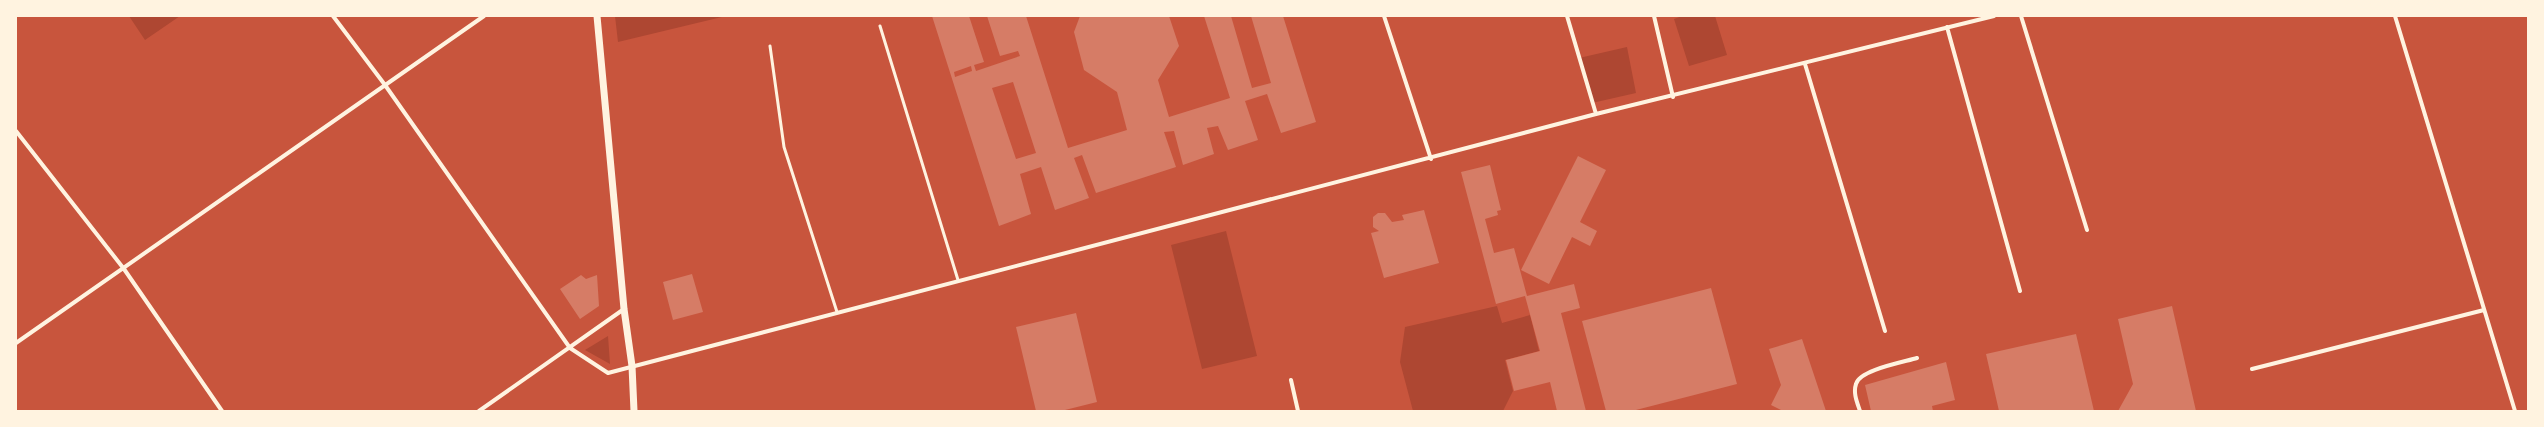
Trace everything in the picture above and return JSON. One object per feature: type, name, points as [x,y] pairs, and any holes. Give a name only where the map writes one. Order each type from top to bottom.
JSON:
[{"type":"street","points":[[332,16],[385,85],[570,348],[608,373],[958,280],[1431,159],[1596,114],[1673,97],[1994,16]]},
{"type":"street","points":[[16,343],[484,16]]},
{"type":"street","points":[[597,16],[624,309],[632,366],[634,411]]},
{"type":"street","points":[[1384,16],[1431,159]]},
{"type":"street","points":[[1567,16],[1596,114]]},
{"type":"street","points":[[1654,16],[1673,97]]},
{"type":"street","points":[[2022,16],[2087,230]]},
{"type":"street","points":[[2395,16],[2515,411]]},
{"type":"street","points":[[1947,27],[2020,291]]},
{"type":"street","points":[[1805,64],[1885,331]]},
{"type":"street","points":[[16,131],[124,269],[222,411]]},
{"type":"street","points":[[479,411],[624,309]]},
{"type":"street","points":[[2252,369],[2484,310]]},
{"type":"street","points":[[1860,411],[1854,393],[1856,382],[1864,373],[1917,358]]},
{"type":"street","points":[[1291,380],[1298,411]]},
{"type":"lane","points":[[880,26],[958,280]]},
{"type":"lane","points":[[770,46],[784,147],[837,312]]},
{"type":"shaded area","points":[[129,16],[180,16],[145,40]]},
{"type":"shaded area","points":[[615,16],[726,16],[618,42]]},
{"type":"shaded area","points":[[1682,16],[1715,16],[1727,55],[1689,66],[1674,19]]},
{"type":"shaded area","points":[[1627,47],[1636,93],[1592,103],[1579,58]]},
{"type":"shaded area","points":[[1226,231],[1257,356],[1202,369],[1171,245]]},
{"type":"shaded area","points":[[1497,306],[1502,323],[1530,315],[1539,351],[1505,360],[1513,391],[1503,411],[1413,411],[1400,362],[1405,327]]},
{"type":"shaded area","points":[[608,336],[610,364],[585,350]]},
{"type":"building","points":[[932,16],[969,16],[984,62],[974,65],[976,71],[1020,56],[1018,51],[1000,56],[987,16],[1026,16],[1068,148],[1127,130],[1117,92],[1084,70],[1074,32],[1080,16],[1169,16],[1179,46],[1158,80],[1169,117],[1230,98],[1204,16],[1231,16],[1252,88],[1271,83],[1251,16],[1283,16],[1316,122],[1281,133],[1267,94],[1245,101],[1258,140],[1228,150],[1218,126],[1207,128],[1214,154],[1183,165],[1174,131],[1164,132],[1176,167],[1096,193],[1082,155],[1074,158],[1089,198],[1055,210],[1041,167],[1020,174],[1031,214],[999,226]],"holes":[[[971,66],[972,71],[955,77],[954,72]],[[1013,82],[1036,153],[1016,159],[992,88]]]},
{"type":"building","points":[[1578,156],[1606,170],[1580,222],[1597,231],[1590,246],[1572,237],[1549,284],[1521,270]]},
{"type":"building","points":[[1490,165],[1501,210],[1497,211],[1498,215],[1485,219],[1494,253],[1514,248],[1527,296],[1574,284],[1580,308],[1561,313],[1586,411],[1557,411],[1550,382],[1514,391],[1506,360],[1540,351],[1525,296],[1496,304],[1461,172]]},
{"type":"building","points":[[1424,210],[1439,263],[1384,278],[1371,233],[1379,231],[1373,227],[1373,217],[1378,213],[1385,213],[1392,222],[1404,220],[1402,215]]},
{"type":"building","points":[[692,274],[703,312],[673,320],[663,282]]},
{"type":"building","points":[[581,275],[586,279],[597,275],[599,306],[580,319],[560,289]]},
{"type":"building","points":[[1711,288],[1737,384],[1632,411],[1606,411],[1582,321]]},
{"type":"building","points":[[2172,306],[2196,411],[2118,411],[2133,384],[2118,319]]},
{"type":"building","points":[[1076,313],[1097,402],[1061,411],[1036,411],[1016,327]]},
{"type":"building","points":[[2076,334],[2094,411],[1999,411],[1986,354]]},
{"type":"building","points":[[1802,339],[1826,411],[1783,411],[1771,405],[1781,385],[1769,349]]},
{"type":"building","points":[[1946,362],[1955,400],[1932,406],[1933,411],[1871,411],[1865,385]]}]
